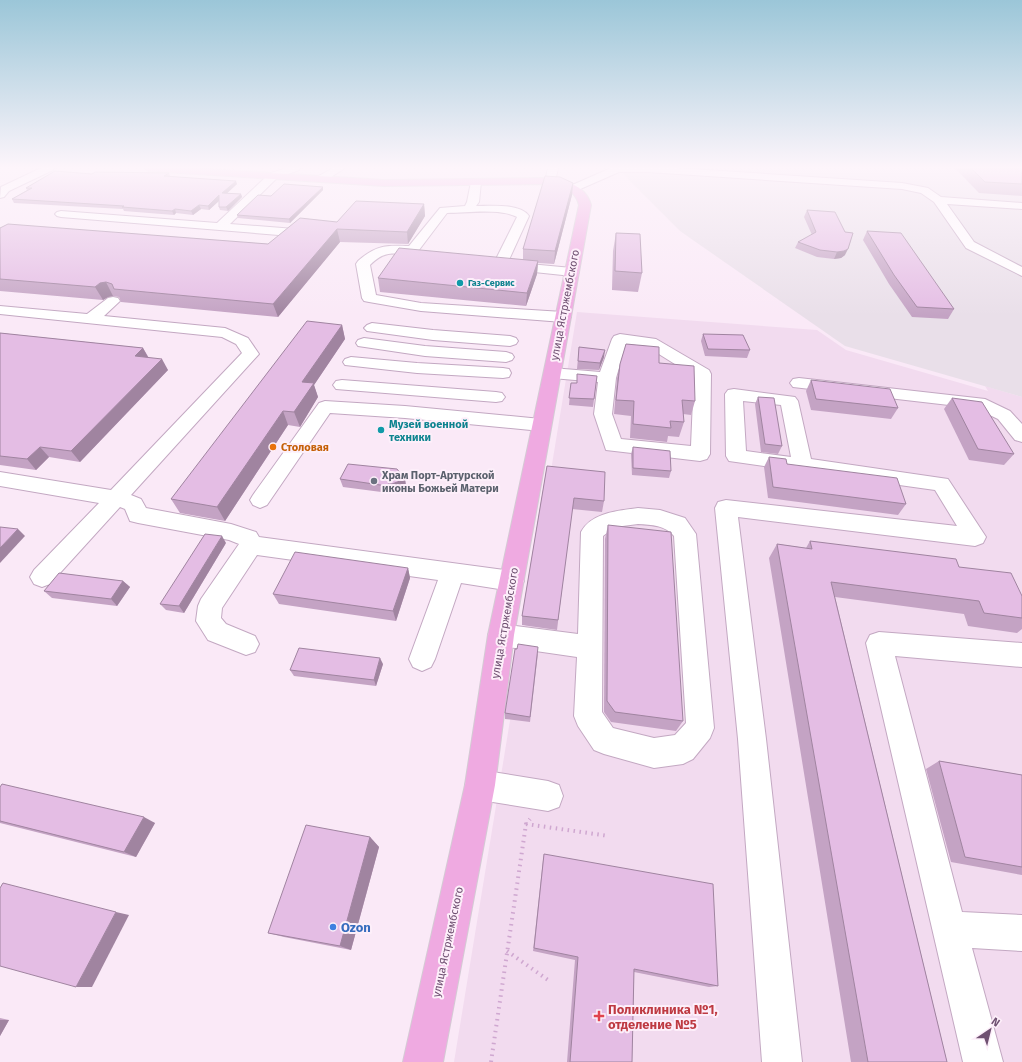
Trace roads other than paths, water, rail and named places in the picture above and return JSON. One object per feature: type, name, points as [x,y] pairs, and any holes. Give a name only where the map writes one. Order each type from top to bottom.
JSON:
[{"type":"main road","name":"улица Ястржембского","points":[[423,1062],[480,785],[501,635],[583,218]]},
{"type":"street","points":[[104,218],[291,232]]},
{"type":"street","points":[[219,227],[229,218]]},
{"type":"street","points":[[412,250],[438,218]]},
{"type":"street","points":[[500,265],[522,218]]},
{"type":"street","points":[[950,218],[970,245],[1022,272]]},
{"type":"street","points":[[412,250],[386,249],[374,253],[363,264],[369,298],[421,307],[563,317]]},
{"type":"street","points":[[412,250],[415,255],[420,258],[435,259]]},
{"type":"street","points":[[486,264],[572,272]]},
{"type":"street","points":[[91,319],[113,301]]},
{"type":"street","points":[[0,310],[225,334],[242,341],[251,354],[42,577]]},
{"type":"street","points":[[365,336],[433,335],[510,341]]},
{"type":"street","points":[[405,412],[407,390],[433,335]]},
{"type":"street","points":[[365,336],[425,351],[506,357]]},
{"type":"street","points":[[260,500],[325,407],[327,392],[365,336]]},
{"type":"street","points":[[620,339],[650,342],[703,374],[700,454],[613,445],[603,414],[607,378],[620,339]]},
{"type":"street","points":[[351,362],[417,368],[503,373]]},
{"type":"street","points":[[552,373],[607,378]]},
{"type":"street","points":[[798,383],[979,403],[1004,415],[1022,436]]},
{"type":"street","points":[[342,384],[496,397]]},
{"type":"street","points":[[782,1062],[752,739],[726,508],[975,537],[941,484],[736,456],[734,394],[789,401],[802,464]]},
{"type":"street","points":[[325,407],[405,412],[542,425]]},
{"type":"street","points":[[0,479],[116,498],[134,504],[138,515],[231,532],[248,538],[251,545]]},
{"type":"street","points":[[638,516],[660,518],[678,524],[685,534],[700,728],[683,749],[654,753],[604,740],[588,716],[590,646],[592,532],[610,520],[638,516]]},
{"type":"street","points":[[251,545],[452,574],[512,581]]},
{"type":"street","points":[[246,644],[217,632],[208,621],[210,606],[251,545]]},
{"type":"street","points":[[422,660],[452,574]]},
{"type":"street","points":[[501,635],[590,646]]},
{"type":"street","points":[[983,1062],[948,929],[879,643],[1022,655]]},
{"type":"street","points":[[480,785],[548,796]]},
{"type":"street","points":[[948,929],[1022,933]]},
{"type":"place","name":"Газ-Сервис","points":[[460,283]]},
{"type":"place","name":"Музей военной техники","points":[[381,430]]},
{"type":"place","name":"Столовая","points":[[273,447]]},
{"type":"place","name":"Храм Порт-Артурской иконы Божьей Матери","points":[[374,481]]},
{"type":"place","name":"Ozon","points":[[333,927]]},
{"type":"place","name":"Поликлиника №1, отделение №5","points":[[599,1016]]}]
